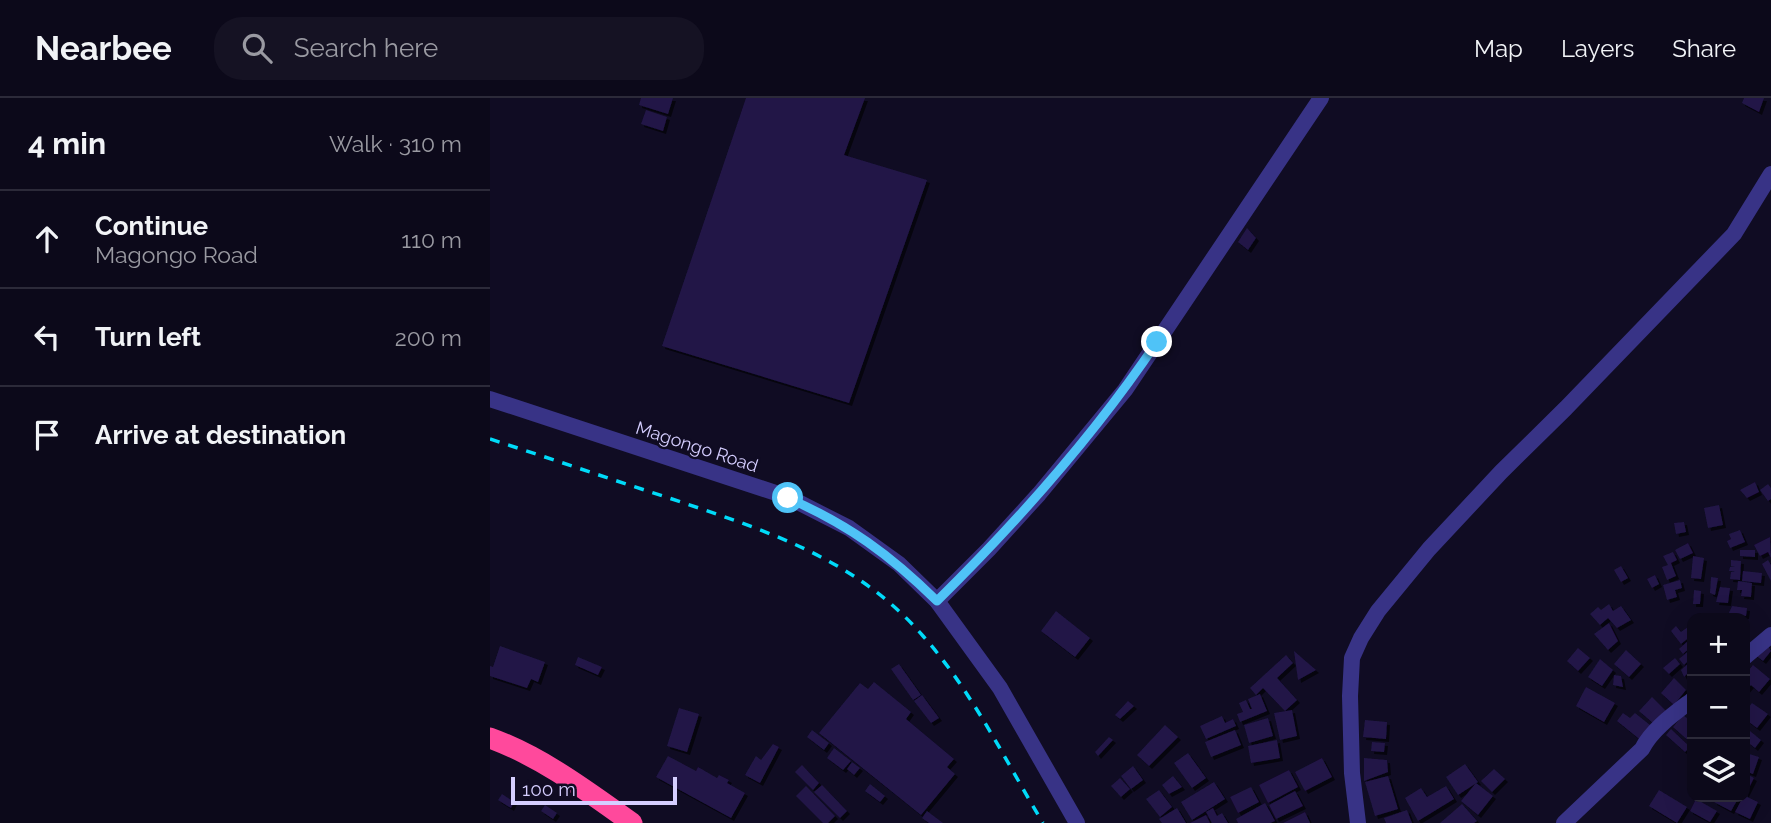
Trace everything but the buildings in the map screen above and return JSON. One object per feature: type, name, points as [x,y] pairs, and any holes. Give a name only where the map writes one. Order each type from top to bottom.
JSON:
[{"type":"highway","points":[[490,738],[505,743],[572,780],[632,823]]},
{"type":"street","points":[[937,601],[1039,495],[1125,390],[1321,98]]},
{"type":"street","points":[[1358,823],[1352,772],[1352,658],[1378,611],[1501,471],[1566,408],[1734,234],[1771,174]]},
{"type":"street","name":"Magongo Road","points":[[490,399],[733,478],[809,507],[849,528],[899,564],[937,601],[1000,688],[1077,823]]},
{"type":"street","points":[[1750,653],[1771,635]]},
{"type":"street","points":[[1564,823],[1687,704]]},
{"type":"railway","points":[[490,439],[771,534],[805,549],[868,585],[896,609],[941,657],[987,726],[1043,823]]},
{"type":"route","points":[[788,498],[849,528],[899,564],[937,601],[1039,495],[1125,390],[1157,342]]}]
